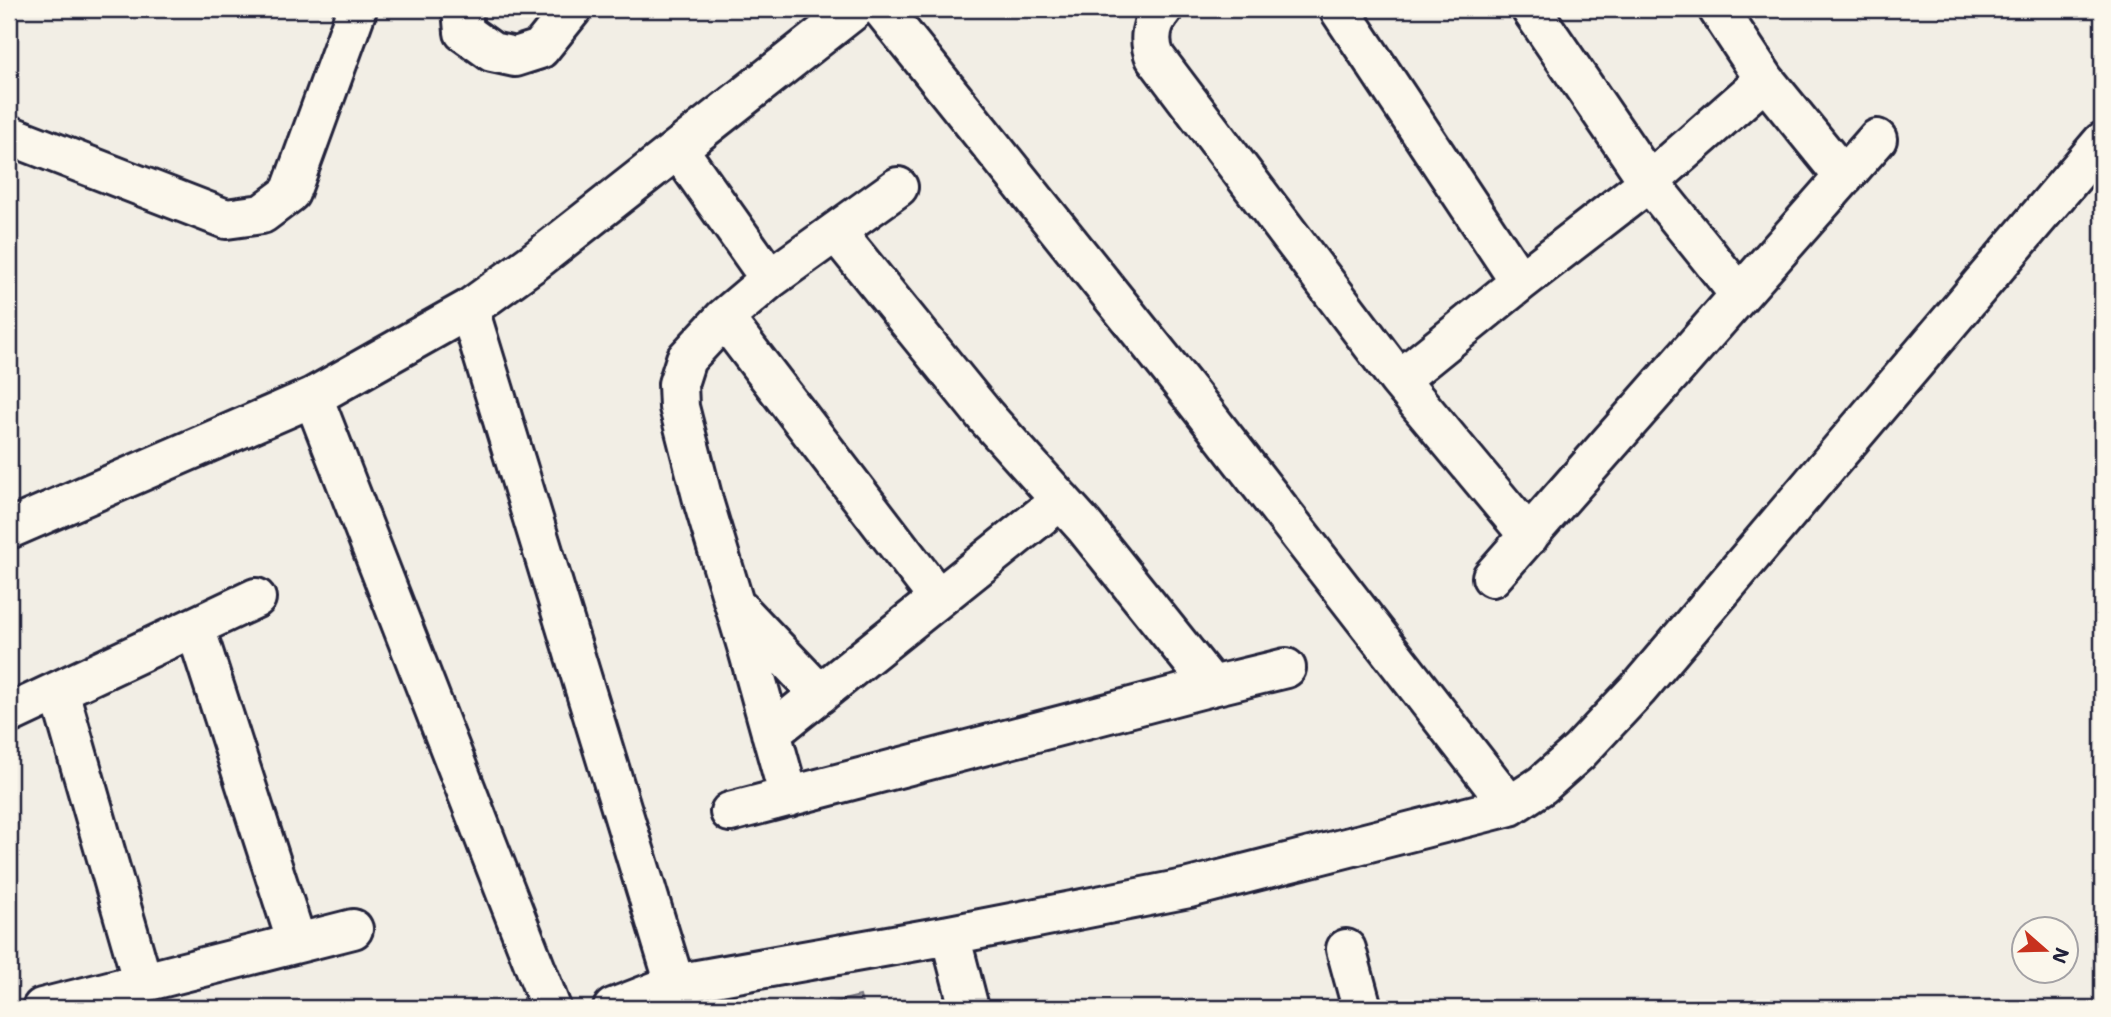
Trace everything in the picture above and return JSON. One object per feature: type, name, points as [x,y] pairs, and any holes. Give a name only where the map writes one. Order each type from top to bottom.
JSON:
[{"type":"street","points":[[9,135],[226,219],[261,215],[290,192],[356,9]]},
{"type":"street","points":[[461,9],[464,32],[492,52],[514,57],[540,49],[572,9]]},
{"type":"street","points":[[9,529],[313,397],[470,309],[855,9]]},
{"type":"street","points":[[882,9],[1191,394],[1510,806]]},
{"type":"street","points":[[1163,9],[1154,22],[1151,35],[1151,47],[1155,57],[1399,380],[1529,536]]},
{"type":"street","points":[[1339,9],[1520,282]]},
{"type":"street","points":[[1531,9],[1649,183],[1740,295]]},
{"type":"street","points":[[1718,9],[1765,80],[1844,177]]},
{"type":"street","points":[[1399,380],[1649,183],[1765,80]]},
{"type":"street","points":[[1492,577],[1877,139]]},
{"type":"street","points":[[612,1008],[675,984],[950,935],[1189,888],[1510,806],[1542,785],[1579,752],[1638,689],[2102,142]]},
{"type":"street","points":[[678,149],[770,279]]},
{"type":"street","points":[[789,797],[704,504],[679,407],[678,384],[686,359],[724,318],[770,279],[898,187]]},
{"type":"street","points":[[836,232],[986,417],[1084,526],[1212,686]]},
{"type":"street","points":[[470,309],[675,984]]},
{"type":"street","points":[[724,318],[939,598]]},
{"type":"street","points":[[313,397],[551,1008]]},
{"type":"street","points":[[771,733],[1061,500]]},
{"type":"street","points":[[9,714],[256,598]]},
{"type":"street","points":[[735,605],[820,694]]},
{"type":"street","points":[[195,627],[297,943]]},
{"type":"street","points":[[730,812],[1286,668]]},
{"type":"street","points":[[59,691],[143,982]]},
{"type":"street","points":[[42,1008],[353,929]]},
{"type":"street","points":[[950,935],[969,1008]]},
{"type":"street","points":[[1346,949],[1362,1008]]},
{"type":"shaded area","points":[[860,996],[863,1008],[810,1008]]}]
